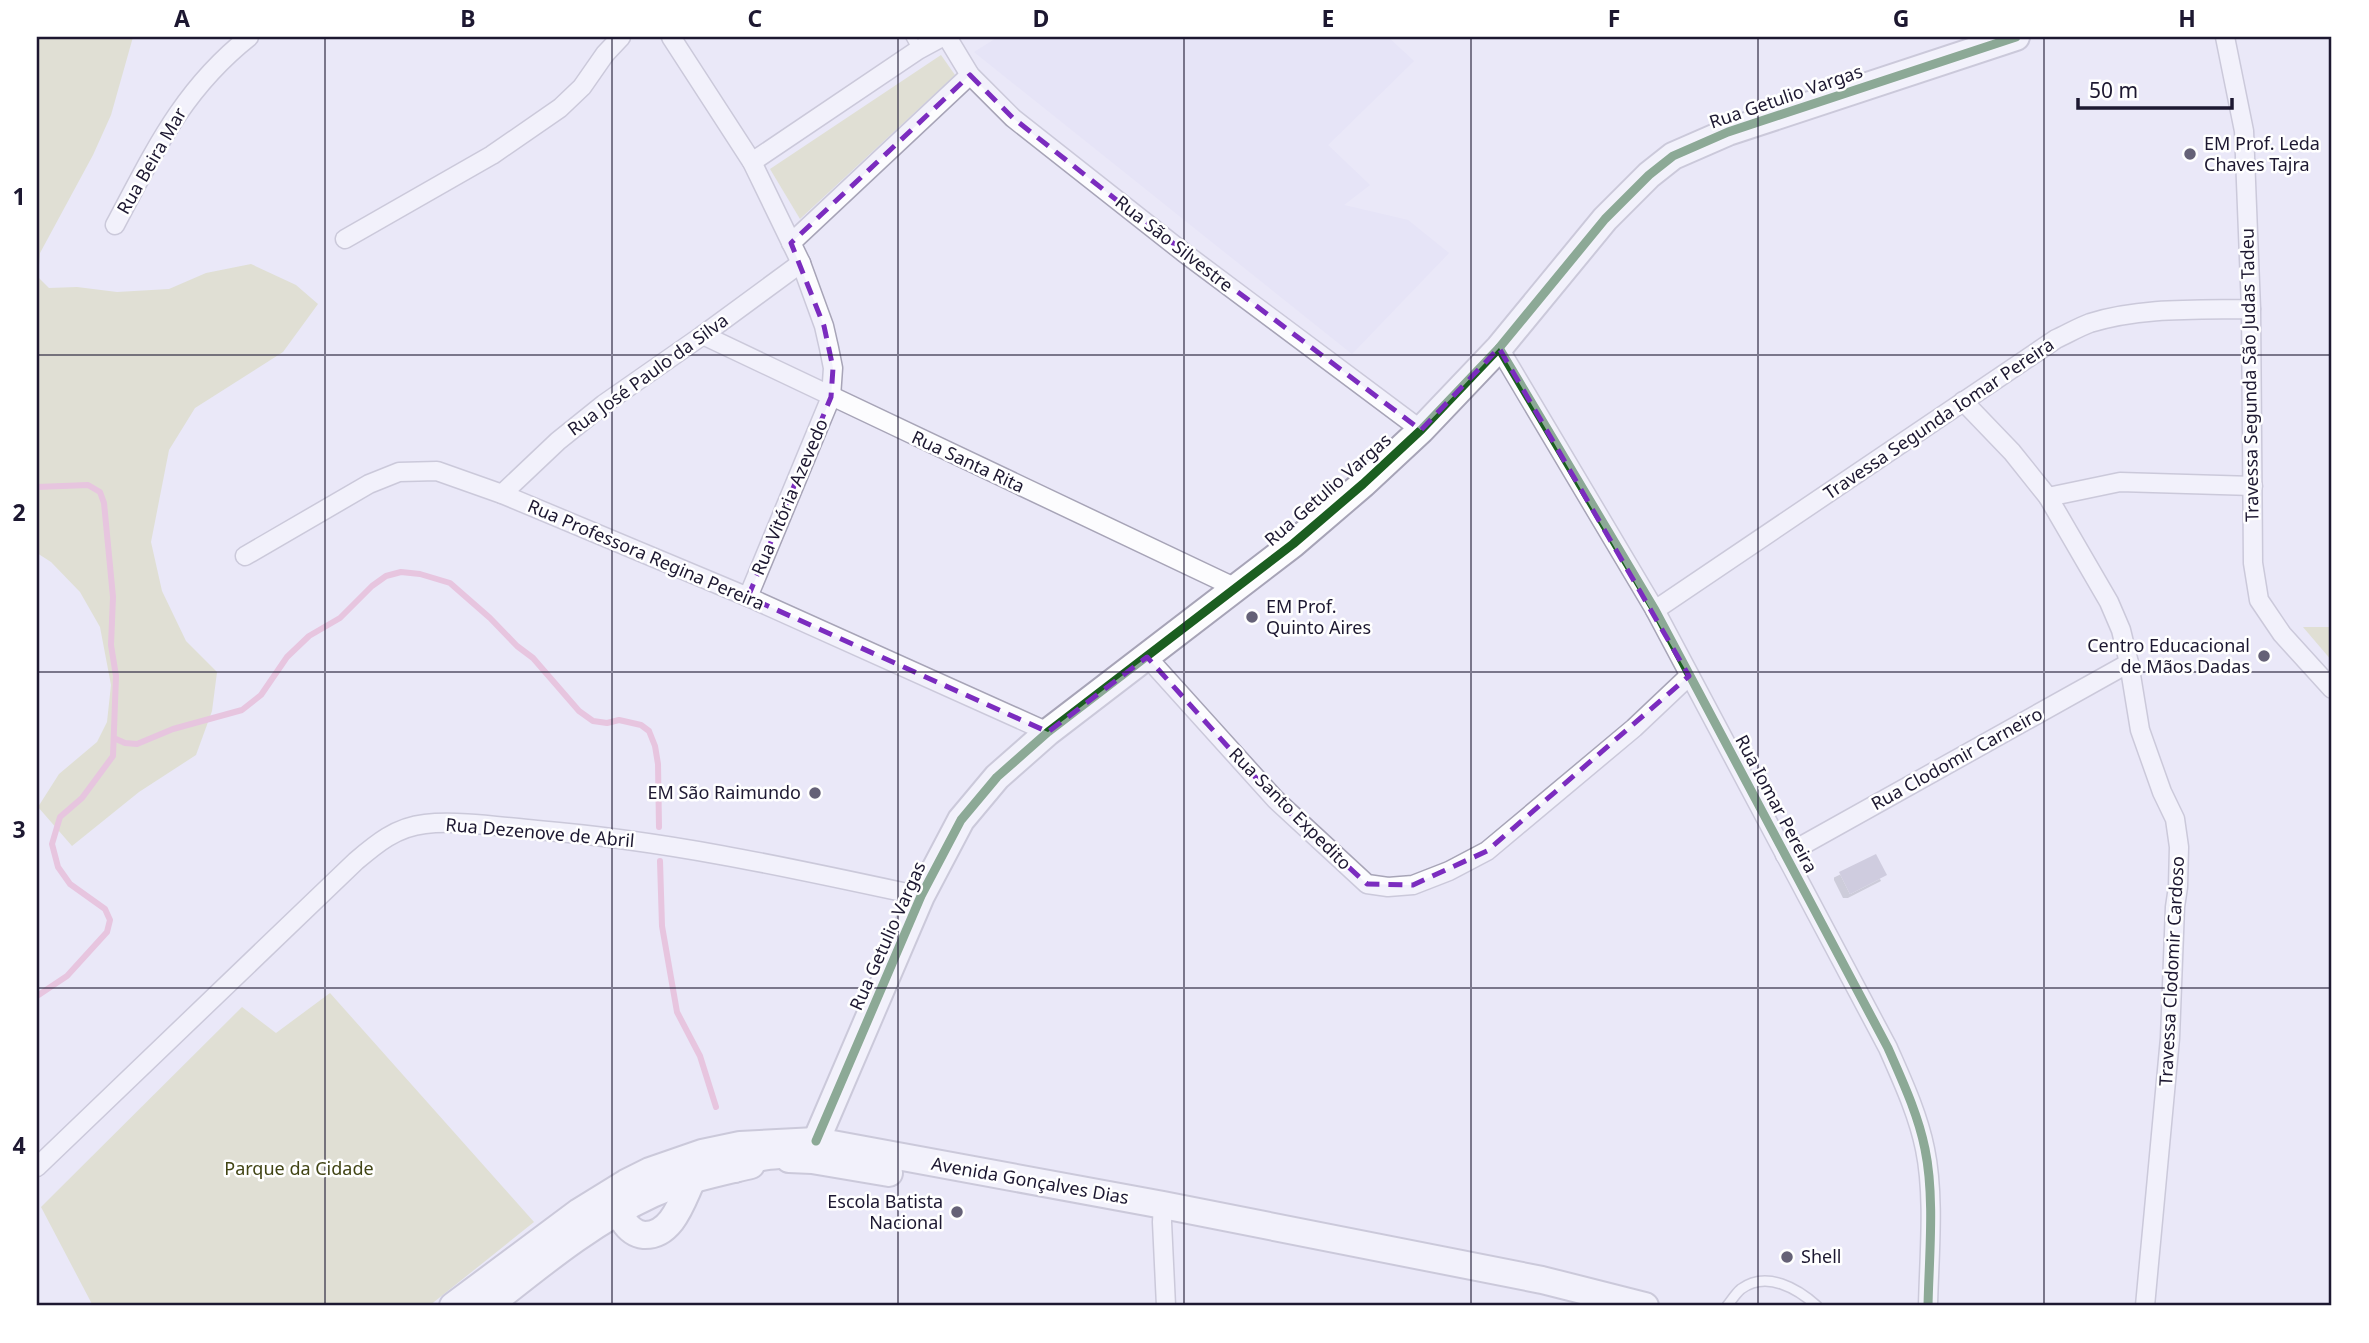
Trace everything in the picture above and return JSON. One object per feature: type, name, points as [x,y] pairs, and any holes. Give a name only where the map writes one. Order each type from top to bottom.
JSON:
[{"type":"main road","name":"Rua Getulio Vargas","points":[[816,1141],[920,896],[961,820],[997,777],[1048,732],[1293,544],[1363,484],[1421,430],[1499,348],[1622,200],[1649,175],[1673,156],[1728,132],[1978,43],[2016,37]]},
{"type":"main road","name":"Avenida Gonçalves Dias","points":[[690,1169],[740,1145],[816,1141],[1162,1214],[1574,1306]]},
{"type":"main road","points":[[735,1169],[760,1157],[801,1153],[810,1149],[816,1141]]},
{"type":"main road","name":"Avenida Gonçalves Dias","points":[[453,1306],[579,1212],[625,1183],[690,1169],[735,1169],[783,1159],[812,1160],[1162,1214],[1542,1280],[1645,1306]]},
{"type":"main road","points":[[690,1169],[671,1222],[658,1232],[642,1235],[633,1232],[622,1220],[625,1199],[631,1189],[690,1169]]},
{"type":"main road","points":[[488,1306],[563,1247],[623,1208]]},
{"type":"street","name":"Rua Beira Mar","points":[[115,225],[169,125],[202,79],[249,37]]},
{"type":"street","points":[[345,239],[492,155],[560,108],[582,87],[605,54],[621,37]]},
{"type":"street","points":[[671,37],[752,162],[801,263],[824,326],[833,368],[831,397]]},
{"type":"street","points":[[752,162],[915,43],[942,37]]},
{"type":"street","name":"Rua São Silvestre","points":[[947,37],[970,75],[1013,118],[1133,213],[1421,430]]},
{"type":"street","name":"Travessa Segunda São Judas Tadeu","points":[[2225,37],[2244,131],[2251,309],[2253,563],[2259,600],[2282,634],[2332,689]]},
{"type":"street","points":[[791,243],[970,75]]},
{"type":"street","name":"Rua José Paulo da Silva","points":[[502,494],[576,426],[801,263]]},
{"type":"street","name":"Travessa Segunda Iomar Pereira","points":[[1655,610],[2056,339],[2088,324],[2124,315],[2163,311],[2251,309]]},
{"type":"street","name":"Rua Santa Rita","points":[[703,335],[1234,587]]},
{"type":"street","name":"Rua Iomar Pereira","points":[[1499,348],[1655,610],[1888,1048],[1913,1107],[1925,1149],[1929,1182],[1928,1306]]},
{"type":"street","name":"Rua Vitória Azevedo","points":[[748,597],[831,397]]},
{"type":"street","name":"Travessa Clodomir Cardoso","points":[[1963,401],[2012,452],[2048,497],[2109,602],[2121,630],[2129,663],[2140,730],[2162,792],[2175,819],[2179,847],[2170,1038],[2145,1306]]},
{"type":"street","name":"Rua Professora Regina Pereira","points":[[245,556],[369,484],[399,472],[437,471],[502,494],[748,597],[1048,732]]},
{"type":"street","points":[[2048,497],[2120,482],[2253,486]]},
{"type":"street","name":"Rua Santo Expedito","points":[[1147,657],[1276,800],[1367,884],[1388,887],[1413,886],[1488,851],[1634,728],[1689,676]]},
{"type":"street","name":"Rua Clodomir Carneiro","points":[[1785,855],[2129,663]]},
{"type":"street","name":"Rua Dezenove de Abril","points":[[37,1167],[356,861],[387,835],[424,824],[482,825],[610,836],[726,854],[920,896]]},
{"type":"street","points":[[1162,1214],[1166,1306]]},
{"type":"lane","points":[[1727,1306],[1742,1288],[1760,1282],[1778,1282],[1817,1306]]},
{"type":"highlighted area","points":[[970,75],[1013,118],[1133,213],[1421,430],[1499,348],[1689,676],[1487,851],[1413,885],[1367,884],[1276,800],[1147,657],[1048,732],[748,597],[831,397],[833,368],[824,326],[791,243]]},
{"type":"shaded area","points":[[998,37],[1388,37],[1414,61],[1328,145],[1370,185],[1344,205],[1408,220],[1449,253],[1352,354],[974,52]]},
{"type":"green space","points":[[37,37],[133,37],[111,115],[93,155],[40,253],[38,277],[49,288],[77,287],[117,292],[169,289],[206,273],[251,264],[296,285],[318,304],[283,352],[195,408],[169,450],[151,542],[162,591],[186,641],[217,672],[212,711],[196,755],[139,792],[72,846],[38,807],[59,774],[97,742],[107,722],[111,685],[100,627],[80,592],[51,562],[37,553]]},
{"type":"green space","points":[[941,55],[955,75],[800,219],[770,169]]},
{"type":"green space","points":[[2303,627],[2332,627],[2332,661]]},
{"type":"green space","name":"Parque da Cidade","points":[[330,993],[534,1222],[429,1306],[93,1306],[41,1207],[242,1007],[276,1033]]},
{"type":"building","points":[[1876,854],[1887,875],[1850,894],[1839,872]]},
{"type":"waterway","points":[[37,487],[88,485],[100,492],[104,503],[113,597],[111,645],[116,676],[113,756],[82,798],[60,817],[52,844],[58,867],[70,884],[105,909],[110,920],[107,932],[67,976],[37,996]]},
{"type":"waterway","points":[[116,739],[137,744],[173,729],[242,710],[261,695],[287,657],[309,636],[340,618],[372,586],[386,576],[401,572],[420,574],[450,583],[533,658],[579,711],[593,721],[607,723],[619,720],[641,725],[649,731],[658,764],[659,827]]},
{"type":"waterway","points":[[660,861],[662,926],[677,1012],[700,1056],[716,1107]]},
{"type":"cycle path","points":[[816,1141],[921,896],[961,820],[997,777],[1048,732],[1293,544],[1363,484],[1421,430],[1499,348],[1605,219],[1649,175],[1673,156],[1728,132],[2016,37]]},
{"type":"cycle path","points":[[1499,348],[1655,610],[1888,1048],[1918,1123],[1928,1168],[1931,1227],[1928,1306]]},
{"type":"place","name":"EM Prof. Leda Chaves Tajra","points":[[2190,154]]},
{"type":"place","name":"EM Prof. Quinto Aires","points":[[1252,617]]},
{"type":"place","name":"Centro Educacional de Mãos Dadas","points":[[2264,656]]},
{"type":"place","name":"EM São Raimundo","points":[[815,793]]},
{"type":"place","name":"Escola Batista Nacional","points":[[957,1212]]},
{"type":"place","name":"Shell","points":[[1787,1257]]}]
